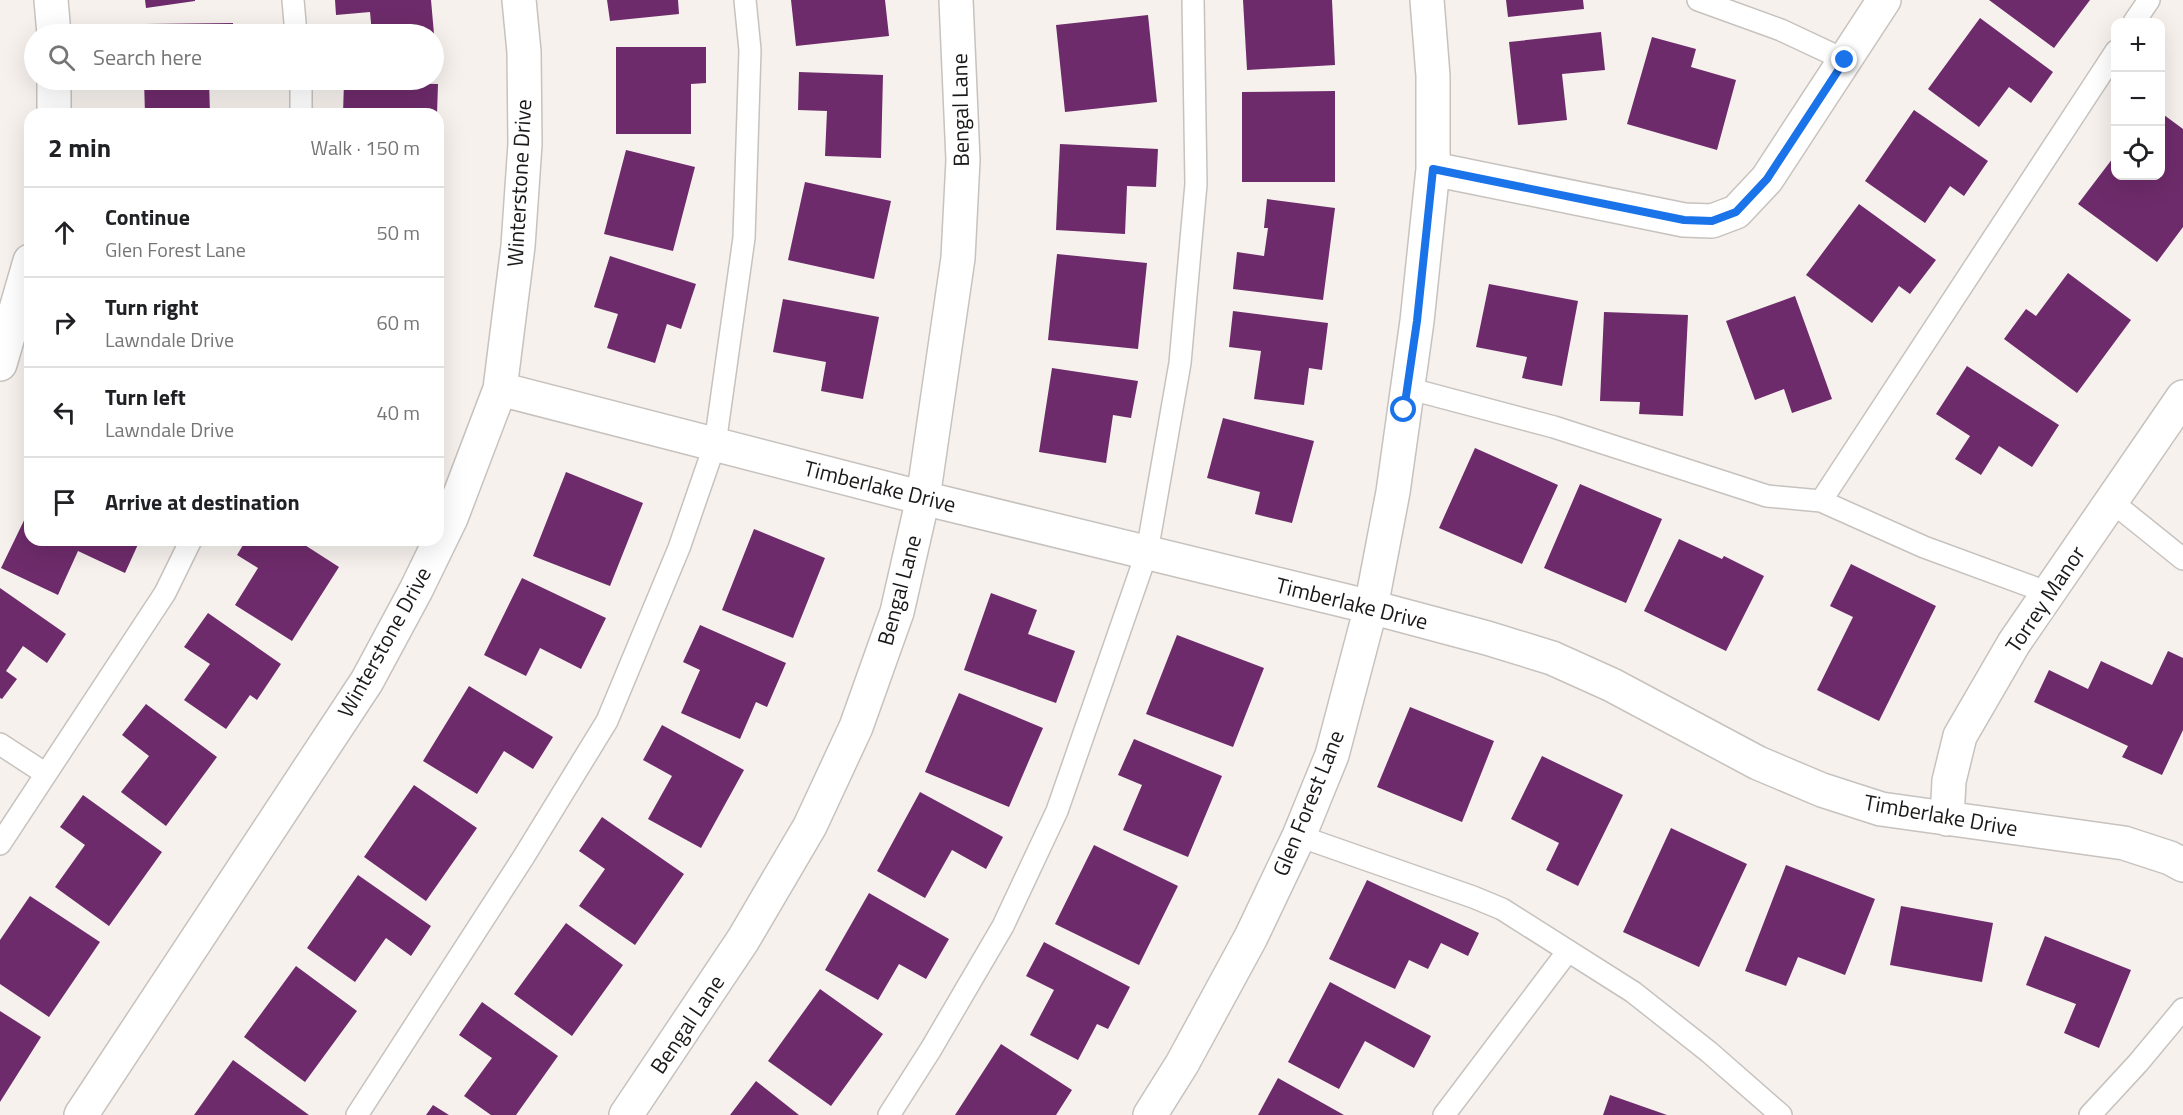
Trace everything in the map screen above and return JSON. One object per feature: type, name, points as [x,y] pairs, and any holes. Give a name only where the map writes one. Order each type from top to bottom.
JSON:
[{"type":"street","points":[[51,0],[53,24]]},
{"type":"street","name":"Winterstone Drive","points":[[444,532],[500,389],[518,246],[525,144],[524,52],[519,0]]},
{"type":"street","name":"Bengal Lane","points":[[626,1115],[743,940],[810,826],[856,727],[897,612],[923,498],[958,258],[963,160],[956,0]]},
{"type":"street","name":"Glen Forest Lane","points":[[1150,1115],[1182,1064],[1246,947],[1299,836],[1332,755],[1371,607],[1393,492],[1417,321],[1433,169],[1433,76],[1427,0]]},
{"type":"street","points":[[1433,169],[1684,220],[1712,221],[1736,212],[1767,179],[1884,0]]},
{"type":"street","points":[[54,90],[54,108]]},
{"type":"street","points":[[0,364],[24,282]]},
{"type":"street","name":"Timberlake Drive","points":[[500,389],[923,498],[1371,607],[1551,658],[1612,685],[1758,763],[1822,790],[1881,809],[2124,843],[2170,858],[2183,865]]},
{"type":"street","name":"Torrey Manor","points":[[1947,819],[1949,781],[1960,736],[2014,643],[2183,397]]},
{"type":"street","name":"Winterstone Drive","points":[[81,1115],[368,681],[437,546]]},
{"type":"lane","points":[[293,0],[295,24]]},
{"type":"lane","points":[[357,1115],[523,858],[607,721],[680,548],[715,444],[744,238],[750,50],[745,0]]},
{"type":"lane","points":[[889,1115],[931,1049],[1003,926],[1057,811],[1147,552],[1180,363],[1196,184],[1193,0]]},
{"type":"lane","points":[[1698,0],[1780,30],[1845,60]]},
{"type":"lane","points":[[2137,18],[2149,0]]},
{"type":"lane","points":[[1821,501],[2111,57]]},
{"type":"lane","points":[[301,90],[301,108]]},
{"type":"lane","points":[[1407,388],[1554,427],[1767,496],[1821,501],[1924,547],[2049,592]]},
{"type":"lane","points":[[2111,501],[2183,560]]},
{"type":"lane","points":[[0,844],[165,593],[188,546]]},
{"type":"lane","points":[[0,744],[46,774]]},
{"type":"lane","points":[[1299,836],[1492,905],[1633,992],[1709,1052],[1781,1115]]},
{"type":"lane","points":[[1444,1115],[1568,951]]},
{"type":"lane","points":[[2090,1115],[2183,1009]]},
{"type":"building","points":[[145,0],[195,0],[195,1],[146,8]]},
{"type":"building","points":[[335,0],[431,0],[433,24],[371,24],[370,12],[336,15]]},
{"type":"building","points":[[607,0],[678,0],[679,14],[610,21]]},
{"type":"building","points":[[791,0],[885,0],[889,36],[796,46]]},
{"type":"building","points":[[1243,0],[1332,0],[1335,65],[1247,70]]},
{"type":"building","points":[[1506,0],[1583,0],[1584,9],[1508,17]]},
{"type":"building","points":[[1989,0],[2090,0],[2054,48]]},
{"type":"building","points":[[1148,15],[1157,102],[1065,112],[1056,25]]},
{"type":"building","points":[[1980,18],[2053,72],[2031,103],[2009,87],[1979,127],[1928,89]]},
{"type":"building","points":[[233,23],[233,24],[144,24]]},
{"type":"building","points":[[1601,32],[1605,70],[1562,74],[1567,120],[1518,125],[1509,42]]},
{"type":"building","points":[[1652,37],[1696,49],[1691,67],[1736,80],[1717,150],[1627,124]]},
{"type":"building","points":[[616,47],[706,47],[706,83],[691,84],[691,134],[616,134]]},
{"type":"building","points":[[799,72],[883,75],[881,158],[825,156],[827,111],[798,110]]},
{"type":"building","points":[[144,90],[209,90],[210,108],[145,108]]},
{"type":"building","points":[[344,90],[438,90],[437,108],[343,108]]},
{"type":"building","points":[[1335,91],[1335,182],[1242,182],[1242,92]]},
{"type":"building","points":[[1914,110],[1988,161],[1964,196],[1950,186],[1925,223],[1865,181]]},
{"type":"building","points":[[2165,116],[2183,129],[2183,227],[2157,262],[2078,204],[2111,161],[2111,180],[2165,180]]},
{"type":"building","points":[[1060,144],[1158,149],[1156,187],[1127,186],[1125,234],[1056,230]]},
{"type":"building","points":[[626,150],[695,167],[673,251],[604,234]]},
{"type":"building","points":[[805,182],[891,201],[874,279],[788,260]]},
{"type":"building","points":[[1267,199],[1335,208],[1323,300],[1233,289],[1237,252],[1264,256],[1268,228],[1264,228]]},
{"type":"building","points":[[1859,204],[1936,260],[1910,294],[1899,286],[1872,323],[1806,275]]},
{"type":"building","points":[[1057,254],[1147,263],[1138,349],[1048,340]]},
{"type":"building","points":[[610,256],[696,284],[681,329],[667,324],[655,363],[607,348],[618,314],[594,307]]},
{"type":"building","points":[[2068,273],[2131,320],[2077,393],[2004,339],[2026,309],[2036,316]]},
{"type":"building","points":[[1489,284],[1578,301],[1562,386],[1522,378],[1527,357],[1476,347]]},
{"type":"building","points":[[1795,296],[1832,399],[1792,413],[1784,389],[1755,400],[1726,321]]},
{"type":"building","points":[[783,299],[879,317],[863,399],[821,391],[826,362],[773,352]]},
{"type":"building","points":[[1233,311],[1328,323],[1322,370],[1309,368],[1304,405],[1254,399],[1261,351],[1229,347]]},
{"type":"building","points":[[1604,312],[1688,315],[1683,416],[1639,414],[1640,402],[1600,401]]},
{"type":"building","points":[[1967,366],[2059,425],[2032,467],[1999,446],[1981,475],[1955,459],[1970,436],[1936,414]]},
{"type":"building","points":[[1052,368],[1138,381],[1131,418],[1113,415],[1106,463],[1039,452]]},
{"type":"building","points":[[1223,418],[1314,441],[1292,523],[1255,514],[1260,492],[1207,478]]},
{"type":"building","points":[[1475,448],[1558,485],[1522,564],[1439,528]]},
{"type":"building","points":[[566,472],[643,503],[610,586],[533,556]]},
{"type":"building","points":[[1580,484],[1662,519],[1626,603],[1544,568]]},
{"type":"building","points":[[24,520],[24,546],[137,546],[125,573],[78,551],[58,595],[1,568]]},
{"type":"building","points":[[754,529],[825,558],[793,638],[722,610]]},
{"type":"building","points":[[1679,539],[1722,559],[1724,556],[1764,576],[1726,651],[1644,611]]},
{"type":"building","points":[[242,546],[306,546],[339,567],[292,641],[235,605],[258,568],[237,555]]},
{"type":"building","points":[[1851,564],[1936,606],[1879,721],[1817,690],[1853,617],[1830,606]]},
{"type":"building","points":[[522,578],[606,618],[581,669],[540,648],[526,676],[484,655]]},
{"type":"building","points":[[0,588],[66,634],[47,663],[23,646],[6,671],[17,679],[2,699],[0,698]]},
{"type":"building","points":[[991,593],[1037,610],[1028,634],[1075,651],[1056,703],[964,670]]},
{"type":"building","points":[[208,613],[281,664],[257,700],[250,695],[226,729],[184,700],[210,664],[184,647]]},
{"type":"building","points":[[700,625],[786,663],[767,707],[756,702],[740,739],[681,713],[700,670],[683,662]]},
{"type":"building","points":[[1177,635],[1264,668],[1233,747],[1146,714]]},
{"type":"building","points":[[2168,651],[2183,658],[2183,730],[2162,775],[2122,757],[2128,746],[2034,702],[2049,670],[2088,689],[2101,661],[2152,685]]},
{"type":"building","points":[[469,686],[553,737],[533,769],[504,751],[477,794],[423,761]]},
{"type":"building","points":[[959,693],[1043,728],[1009,807],[925,772]]},
{"type":"building","points":[[146,704],[217,757],[166,826],[121,792],[149,756],[122,735]]},
{"type":"building","points":[[1410,707],[1494,741],[1462,822],[1377,787]]},
{"type":"building","points":[[662,725],[744,770],[701,848],[648,819],[672,776],[643,760]]},
{"type":"building","points":[[1134,739],[1222,776],[1188,857],[1123,830],[1142,785],[1118,775]]},
{"type":"building","points":[[1542,756],[1623,795],[1578,886],[1546,870],[1559,843],[1511,819]]},
{"type":"building","points":[[414,785],[477,828],[426,901],[364,857]]},
{"type":"building","points":[[920,792],[1003,837],[986,869],[952,850],[925,898],[877,871]]},
{"type":"building","points":[[83,795],[162,852],[109,926],[55,887],[85,845],[60,827]]},
{"type":"building","points":[[602,817],[684,874],[635,945],[579,906],[605,869],[579,851]]},
{"type":"building","points":[[1671,828],[1747,864],[1699,967],[1623,932]]},
{"type":"building","points":[[1094,845],[1178,886],[1139,965],[1055,924]]},
{"type":"building","points":[[1786,865],[1875,899],[1845,975],[1798,957],[1786,986],[1745,971]]},
{"type":"building","points":[[358,875],[431,926],[411,956],[386,938],[355,982],[307,948]]},
{"type":"building","points":[[1367,880],[1479,933],[1468,956],[1441,943],[1428,969],[1409,960],[1395,989],[1329,959]]},
{"type":"building","points":[[869,893],[949,939],[926,979],[899,964],[878,1000],[825,970]]},
{"type":"building","points":[[30,896],[100,942],[49,1017],[0,984],[0,940]]},
{"type":"building","points":[[1901,906],[1993,923],[1982,982],[1890,965]]},
{"type":"building","points":[[566,923],[623,965],[572,1036],[514,994]]},
{"type":"building","points":[[2045,936],[2131,970],[2099,1048],[2064,1033],[2076,1004],[2026,985]]},
{"type":"building","points":[[1044,942],[1130,987],[1108,1029],[1097,1024],[1078,1060],[1030,1035],[1054,990],[1026,976]]},
{"type":"building","points":[[296,966],[357,1011],[305,1082],[244,1037]]},
{"type":"building","points":[[1330,982],[1431,1036],[1414,1068],[1365,1041],[1339,1089],[1288,1062]]},
{"type":"building","points":[[820,989],[883,1034],[831,1106],[768,1061]]},
{"type":"building","points":[[482,1002],[558,1056],[516,1115],[491,1115],[464,1096],[492,1058],[459,1035]]},
{"type":"building","points":[[0,1011],[41,1037],[0,1102]]},
{"type":"building","points":[[1001,1044],[1072,1090],[1056,1115],[955,1115]]},
{"type":"building","points":[[233,1060],[309,1115],[194,1115]]},
{"type":"building","points":[[1278,1078],[1344,1115],[1258,1115]]},
{"type":"building","points":[[756,1081],[799,1115],[730,1115]]},
{"type":"building","points":[[1610,1095],[1667,1115],[1603,1115]]},
{"type":"building","points":[[433,1105],[449,1115],[426,1115]]},
{"type":"route","points":[[1404,410],[1417,321],[1433,169],[1684,220],[1712,221],[1736,212],[1767,179],[1845,60]]}]
